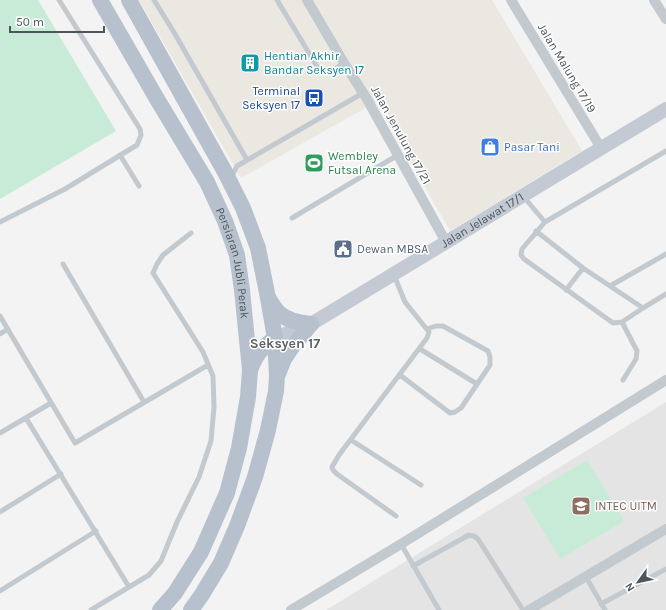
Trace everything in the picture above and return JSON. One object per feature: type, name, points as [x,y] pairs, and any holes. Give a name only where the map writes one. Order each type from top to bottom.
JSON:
[{"type":"main road","name":"Persiaran Jubli Perak","points":[[100,0],[207,182],[225,221],[237,255],[250,370],[248,397],[239,448],[227,492],[201,552],[176,593],[160,610]]},
{"type":"main road","name":"Persiaran Jubli Perak","points":[[129,0],[244,208],[258,248],[275,338],[277,376],[276,391],[268,430],[255,477],[237,526],[221,563],[191,610]]},
{"type":"main road","points":[[268,298],[279,313],[287,318],[296,322],[310,324],[292,347],[277,376]]},
{"type":"main road","points":[[250,370],[256,356],[262,348],[275,338]]},
{"type":"street","name":"Jalan Jenulung 17/21","points":[[307,0],[363,93],[446,242]]},
{"type":"street","name":"Jalan Malung 17/19","points":[[511,0],[601,148]]},
{"type":"street","points":[[654,0],[666,19]]},
{"type":"street","name":"Jalan Jelawat 17/1","points":[[275,338],[310,324],[601,148],[665,113]]},
{"type":"street","points":[[291,610],[401,544],[666,380]]},
{"type":"street","points":[[529,610],[666,529]]},
{"type":"lane","points":[[0,222],[65,189],[137,144],[141,135],[140,129],[59,0]]},
{"type":"lane","points":[[154,0],[247,160]]},
{"type":"lane","points":[[277,0],[318,68],[329,72],[344,63]]},
{"type":"lane","points":[[230,181],[237,166],[363,93]]},
{"type":"lane","points":[[666,152],[545,222],[522,249],[521,255],[524,259],[613,323],[622,322],[666,294]]},
{"type":"lane","points":[[120,155],[139,186]]},
{"type":"lane","points":[[292,218],[398,155]]},
{"type":"lane","points":[[523,196],[545,222]]},
{"type":"lane","points":[[536,231],[583,268],[643,308]]},
{"type":"lane","points":[[91,610],[149,576],[161,561],[177,522],[199,477],[211,441],[214,407],[213,376],[203,352],[153,273],[163,255],[190,233]]},
{"type":"lane","points":[[610,286],[625,276],[666,254]]},
{"type":"lane","points":[[63,264],[144,402]]},
{"type":"lane","points":[[566,290],[583,268]]},
{"type":"lane","points":[[394,274],[405,302],[429,332],[420,349],[332,467],[333,470],[396,516]]},
{"type":"lane","points":[[0,316],[75,443],[208,365]]},
{"type":"lane","points":[[622,322],[637,351],[636,359],[623,380]]},
{"type":"lane","points":[[400,375],[450,413],[461,408],[490,366],[488,351],[443,326],[436,326],[427,329]]},
{"type":"lane","points":[[0,334],[8,329]]},
{"type":"lane","points":[[420,349],[477,384]]},
{"type":"lane","points":[[0,433],[52,403]]},
{"type":"lane","points":[[26,418],[129,587]]},
{"type":"lane","points":[[351,440],[421,485]]},
{"type":"lane","points":[[0,512],[61,474]]},
{"type":"lane","points":[[0,591],[96,531]]},
{"type":"lane","points":[[413,566],[469,535],[474,536],[478,538],[523,610]]},
{"type":"lane","points":[[401,544],[439,610]]},
{"type":"lane","points":[[601,604],[666,569]]},
{"type":"lane","points":[[586,577],[605,610]]},
{"type":"shaded area","points":[[139,0],[492,0],[582,151],[450,231],[376,102],[241,178]]},
{"type":"shaded area","name":"INTEC UITM","points":[[666,402],[666,610],[326,610]]},
{"type":"green space","points":[[0,0],[38,0],[116,131],[0,199]]},
{"type":"green space","points":[[587,460],[624,521],[560,559],[523,498]]},
{"type":"place","name":"Hentian Akhir Bandar Seksyen 17","points":[[250,63]]},
{"type":"place","name":"Terminal Seksyen 17","points":[[314,98]]},
{"type":"place","name":"Pasar Tani","points":[[490,147]]},
{"type":"place","name":"Wembley Futsal Arena","points":[[314,163]]},
{"type":"place","name":"Dewan MBSA","points":[[343,249]]},
{"type":"place","name":"INTEC UITM","points":[[581,506]]},
{"type":"district","name":"Seksyen 17","points":[[285,343]]}]
